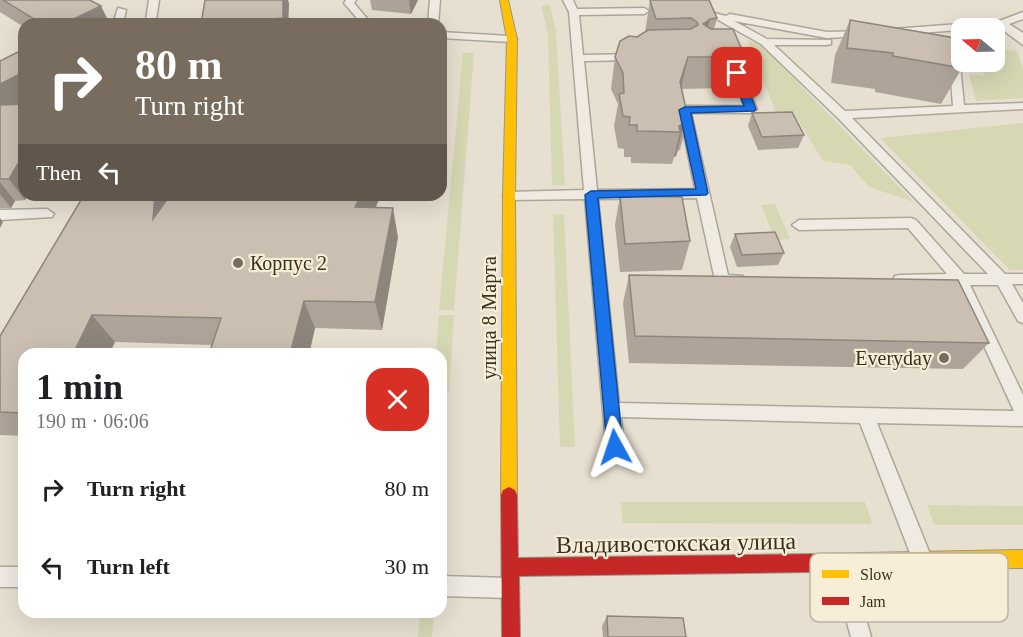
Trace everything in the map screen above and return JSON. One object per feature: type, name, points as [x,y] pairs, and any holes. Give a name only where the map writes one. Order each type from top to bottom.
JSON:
[{"type":"main road","name":"улица 8 Марта","points":[[504,0],[512,39],[509,196],[511,637]]},
{"type":"main road","name":"Владивостокская улица","points":[[1008,559],[1023,559]]},
{"type":"main road","name":"Владивостокская улица","points":[[509,567],[810,564]]},
{"type":"lane","points":[[151,18],[154,0]]},
{"type":"lane","points":[[351,0],[349,3],[362,18]]},
{"type":"lane","points":[[434,18],[435,0]]},
{"type":"lane","points":[[615,447],[579,58],[571,6],[644,11]]},
{"type":"lane","points":[[687,6],[716,15],[765,42],[843,115],[1002,279],[1023,317]]},
{"type":"lane","points":[[119,18],[121,10]]},
{"type":"lane","points":[[716,15],[827,35],[951,27]]},
{"type":"lane","points":[[716,15],[725,47],[751,109],[685,110],[722,280],[758,280]]},
{"type":"lane","points":[[1005,22],[1023,15]]},
{"type":"lane","points":[[1005,27],[1020,36],[1023,42]]},
{"type":"lane","points":[[447,36],[512,39]]},
{"type":"lane","points":[[447,40],[456,38]]},
{"type":"lane","points":[[765,42],[831,42],[853,45]]},
{"type":"lane","points":[[579,58],[649,56]]},
{"type":"lane","points":[[932,60],[955,65],[959,109]]},
{"type":"lane","points":[[843,115],[1023,106]]},
{"type":"lane","points":[[509,196],[702,193]]},
{"type":"lane","points":[[0,214],[47,214]]},
{"type":"lane","points":[[799,225],[911,223],[960,279],[1023,412]]},
{"type":"lane","points":[[888,280],[1023,279]]},
{"type":"lane","points":[[612,410],[1023,419]]},
{"type":"lane","points":[[866,416],[920,553]]},
{"type":"lane","points":[[0,577],[18,577]]},
{"type":"lane","points":[[447,586],[509,588]]},
{"type":"lane","points":[[857,622],[861,637]]},
{"type":"green space","points":[[550,5],[556,32],[565,185],[552,185],[548,34],[541,6]]},
{"type":"green space","points":[[747,40],[762,46],[914,202],[869,187],[850,165],[823,161],[797,119],[778,118]]},
{"type":"green space","points":[[1005,49],[1017,51],[1023,70],[1023,98],[976,101],[969,74],[984,76],[983,72],[1005,72]]},
{"type":"green space","points":[[463,53],[474,53],[454,310],[439,310]]},
{"type":"green space","points":[[1023,123],[1023,270],[1010,270],[880,138]]},
{"type":"green space","points":[[775,204],[790,239],[775,240],[761,205]]},
{"type":"green space","points":[[553,214],[564,214],[575,447],[560,447]]},
{"type":"green space","points":[[439,315],[454,315],[449,392],[447,392],[447,348],[436,348]]},
{"type":"green space","points":[[621,502],[865,502],[872,524],[623,523]]},
{"type":"green space","points":[[927,505],[1023,506],[1023,525],[934,525]]},
{"type":"green space","points":[[420,618],[434,618],[432,637],[418,637]]},
{"type":"building","points":[[3,0],[90,0],[101,6],[76,18],[32,18]]},
{"type":"building","points":[[205,0],[283,0],[283,18],[202,18]]},
{"type":"building","points":[[651,0],[709,0],[717,18],[710,19],[703,24],[711,29],[733,29],[743,52],[734,52],[734,57],[688,57],[680,82],[688,118],[682,119],[684,124],[679,126],[680,132],[637,131],[637,125],[629,125],[630,117],[623,116],[619,94],[624,93],[623,73],[615,57],[620,41],[629,36],[637,37],[648,30],[691,29],[698,25],[691,18],[656,19]]},
{"type":"building","points":[[850,20],[951,37],[951,66],[893,56],[893,53],[847,48]]},
{"type":"building","points":[[18,52],[18,75],[0,84],[0,61]]},
{"type":"building","points":[[18,104],[18,163],[9,179],[0,179],[0,105]]},
{"type":"building","points":[[792,112],[804,135],[762,137],[752,113]]},
{"type":"building","points":[[620,196],[682,197],[690,241],[625,244]]},
{"type":"building","name":"Корпус 2","points":[[80,201],[154,201],[153,219],[166,201],[358,201],[355,207],[393,208],[375,302],[304,301],[292,348],[211,348],[221,318],[92,315],[76,348],[18,348],[18,413],[0,412],[0,336]]},
{"type":"building","points":[[775,232],[784,253],[742,255],[735,234]]},
{"type":"building","points":[[629,275],[958,280],[989,343],[635,336]]},
{"type":"building","points":[[607,616],[683,618],[686,637],[608,637]]},
{"type":"traffic: slow","points":[[504,0],[512,39],[509,196],[509,495]]},
{"type":"traffic: slow","points":[[1008,559],[1023,559]]},
{"type":"traffic: jam","points":[[509,495],[511,637]]},
{"type":"traffic: jam","points":[[509,567],[810,563]]},
{"type":"place","name":"Корпус 2","points":[[238,263]]},
{"type":"place","name":"Everyday","points":[[944,358]]},
{"type":"route","points":[[615,447],[591,195],[702,193],[685,110],[751,109],[737,73]]}]
